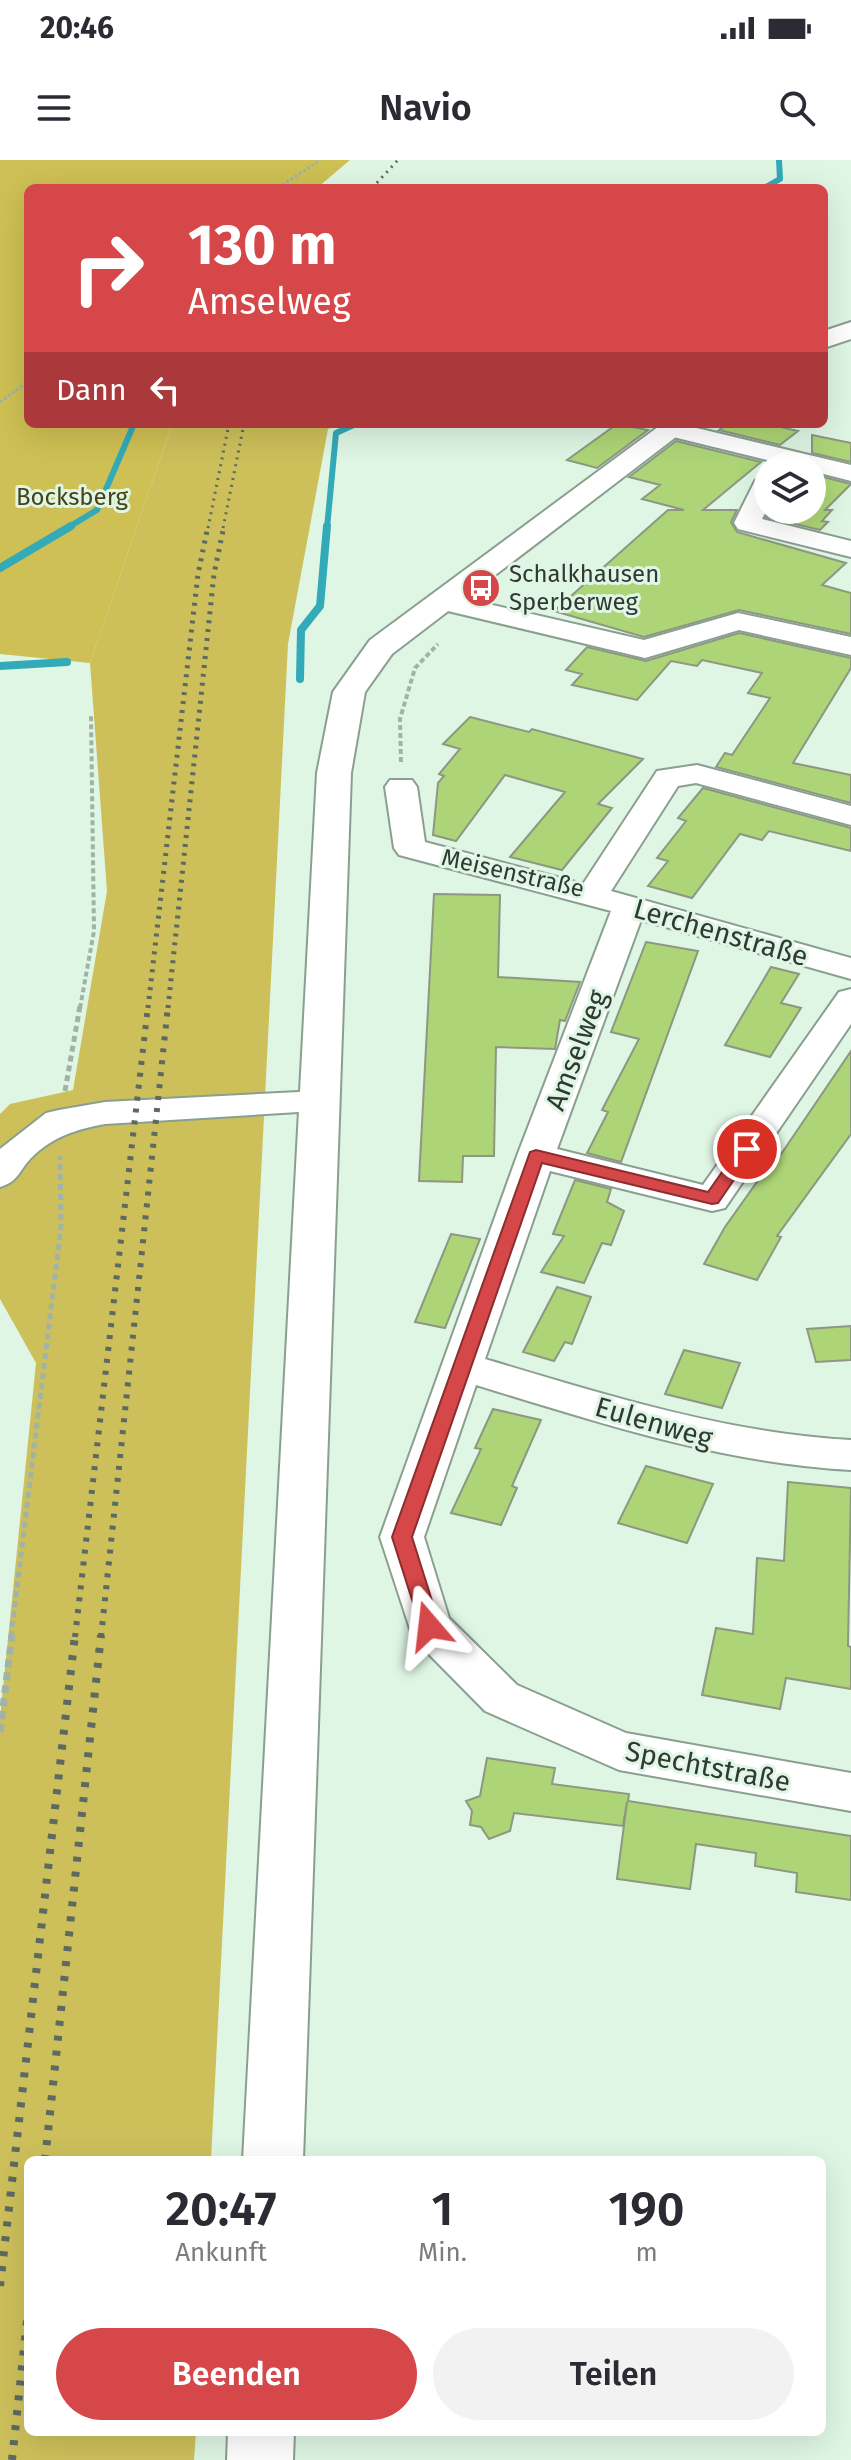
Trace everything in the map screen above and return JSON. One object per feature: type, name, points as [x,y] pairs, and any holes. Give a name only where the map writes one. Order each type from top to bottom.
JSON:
[{"type":"main road","points":[[828,339],[851,330]]},
{"type":"main road","points":[[273,2156],[334,773],[349,692],[381,647],[673,428]]},
{"type":"main road","points":[[260,2460],[261,2436]]},
{"type":"street","points":[[677,428],[754,454]]},
{"type":"street","points":[[826,469],[851,473]]},
{"type":"street","points":[[754,509],[747,523],[851,549]]},
{"type":"street","points":[[441,601],[645,649],[738,621],[851,646]]},
{"type":"street","name":"Meisenstraße","points":[[401,787],[410,848],[591,896],[668,778],[697,774],[851,816]]},
{"type":"street","name":"Lerchenstraße","points":[[591,896],[851,969]]},
{"type":"street","name":"Amselweg","points":[[536,1156],[630,906]]},
{"type":"street","points":[[536,1156],[712,1199],[851,999]]},
{"type":"street","points":[[0,1175],[19,1149],[59,1121],[105,1113],[318,1102]]},
{"type":"street","name":"Spechtstraße","points":[[536,1156],[402,1537],[429,1626],[501,1698],[619,1751],[851,1792]]},
{"type":"street","name":"Eulenweg","points":[[462,1366],[704,1438],[801,1455],[851,1455]]},
{"type":"path","points":[[284,184],[320,160]]},
{"type":"path","points":[[0,402],[24,385]]},
{"type":"path","points":[[401,787],[400,719],[415,668],[438,646],[434,633],[412,623]]},
{"type":"path","points":[[0,1732],[61,1227],[59,1121],[94,931],[91,716]]},
{"type":"shaded area","points":[[171,428],[330,428],[288,644],[211,2156],[24,2156],[24,2436],[196,2436],[194,2460],[0,2460],[0,1718],[36,1363],[0,1299],[0,1114],[10,1104],[73,1090],[107,891],[90,663]]},
{"type":"green space","name":"Bocksberg","points":[[0,160],[350,160],[322,184],[24,184],[24,428],[171,428],[90,663],[0,654]]},
{"type":"building","points":[[611,428],[648,430],[597,468],[567,460]]},
{"type":"building","points":[[785,428],[798,431],[780,445],[719,430]]},
{"type":"building","points":[[812,435],[851,443],[851,462],[826,456],[826,452],[812,452]]},
{"type":"building","points":[[676,441],[754,460],[754,468],[703,510],[737,510],[731,522],[737,532],[846,563],[822,585],[851,593],[851,634],[739,610],[644,637],[554,611],[668,510],[684,510],[642,499],[660,485],[629,477]]},
{"type":"building","points":[[826,478],[851,484],[826,509]]},
{"type":"building","points":[[795,524],[826,524],[820,530]]},
{"type":"building","points":[[739,633],[851,658],[851,668],[793,763],[851,775],[851,803],[716,767],[725,753],[732,755],[770,698],[748,693],[762,673],[702,660],[697,666],[671,661],[637,700],[572,685],[582,674],[566,670],[587,647],[646,661]]},
{"type":"building","points":[[470,717],[529,732],[532,729],[643,759],[598,804],[612,808],[562,870],[510,857],[565,792],[505,775],[456,841],[433,835],[438,783],[444,776],[439,774],[460,749],[443,744]]},
{"type":"building","points":[[703,788],[851,828],[851,851],[769,831],[762,840],[740,834],[692,898],[648,886],[668,861],[657,858],[686,821],[678,818]]},
{"type":"building","points":[[434,894],[500,895],[498,977],[580,982],[565,1021],[560,1020],[555,1049],[496,1047],[494,1156],[463,1156],[462,1182],[419,1181]]},
{"type":"building","points":[[646,942],[698,951],[621,1162],[587,1153],[608,1112],[602,1110],[639,1039],[611,1032]]},
{"type":"building","points":[[771,967],[799,974],[781,1003],[801,1008],[770,1057],[725,1045]]},
{"type":"building","points":[[851,1051],[851,1134],[777,1236],[781,1237],[757,1280],[704,1264],[725,1227],[769,1165],[773,1166]]},
{"type":"building","points":[[575,1180],[611,1189],[607,1202],[624,1211],[611,1245],[602,1243],[584,1283],[541,1272],[564,1236],[553,1234]]},
{"type":"building","points":[[451,1234],[480,1239],[445,1328],[415,1322]]},
{"type":"building","points":[[557,1287],[591,1297],[572,1344],[565,1342],[554,1361],[523,1352]]},
{"type":"building","points":[[851,1326],[851,1360],[816,1362],[807,1329]]},
{"type":"building","points":[[684,1350],[740,1363],[722,1408],[665,1394]]},
{"type":"building","points":[[493,1409],[541,1420],[512,1486],[517,1488],[501,1525],[451,1513],[481,1449],[475,1448]]},
{"type":"building","points":[[646,1466],[713,1484],[687,1543],[618,1523]]},
{"type":"building","points":[[788,1482],[851,1488],[848,1646],[851,1647],[851,1689],[786,1678],[780,1709],[702,1695],[716,1628],[753,1634],[757,1558],[784,1561]]},
{"type":"building","points":[[487,1758],[555,1768],[552,1784],[629,1794],[628,1801],[851,1836],[851,1900],[796,1892],[797,1873],[755,1866],[756,1853],[696,1844],[690,1889],[617,1879],[627,1802],[623,1826],[514,1813],[510,1831],[489,1839],[481,1827],[470,1825],[472,1811],[466,1801],[480,1796]]},
{"type":"waterway","points":[[771,184],[780,179],[779,160]]},
{"type":"waterway","points":[[67,528],[97,510],[132,428]]},
{"type":"waterway","points":[[327,528],[336,433],[347,428]]},
{"type":"waterway","points":[[0,568],[71,526]]},
{"type":"waterway","points":[[300,679],[301,630],[320,606],[327,526]]},
{"type":"waterway","points":[[0,666],[67,662]]},
{"type":"railway","points":[[376,184],[398,160]]},
{"type":"railway","points":[[208,528],[228,428]]},
{"type":"railway","points":[[223,528],[243,428]]},
{"type":"railway","points":[[148,1008],[198,574],[208,526]]},
{"type":"railway","points":[[168,1008],[214,574],[224,526]]},
{"type":"railway","points":[[75,1637],[148,1006]]},
{"type":"railway","points":[[101,1637],[168,1006]]},
{"type":"railway","points":[[0,2286],[75,1635]]},
{"type":"railway","points":[[45,2156],[101,1635]]},
{"type":"railway","points":[[12,2460],[24,2348]]},
{"type":"place","name":"Schalkhausen Sperberweg","points":[[481,588]]},
{"type":"route","points":[[429,1626],[402,1537],[536,1156],[712,1199],[747,1149]]}]
